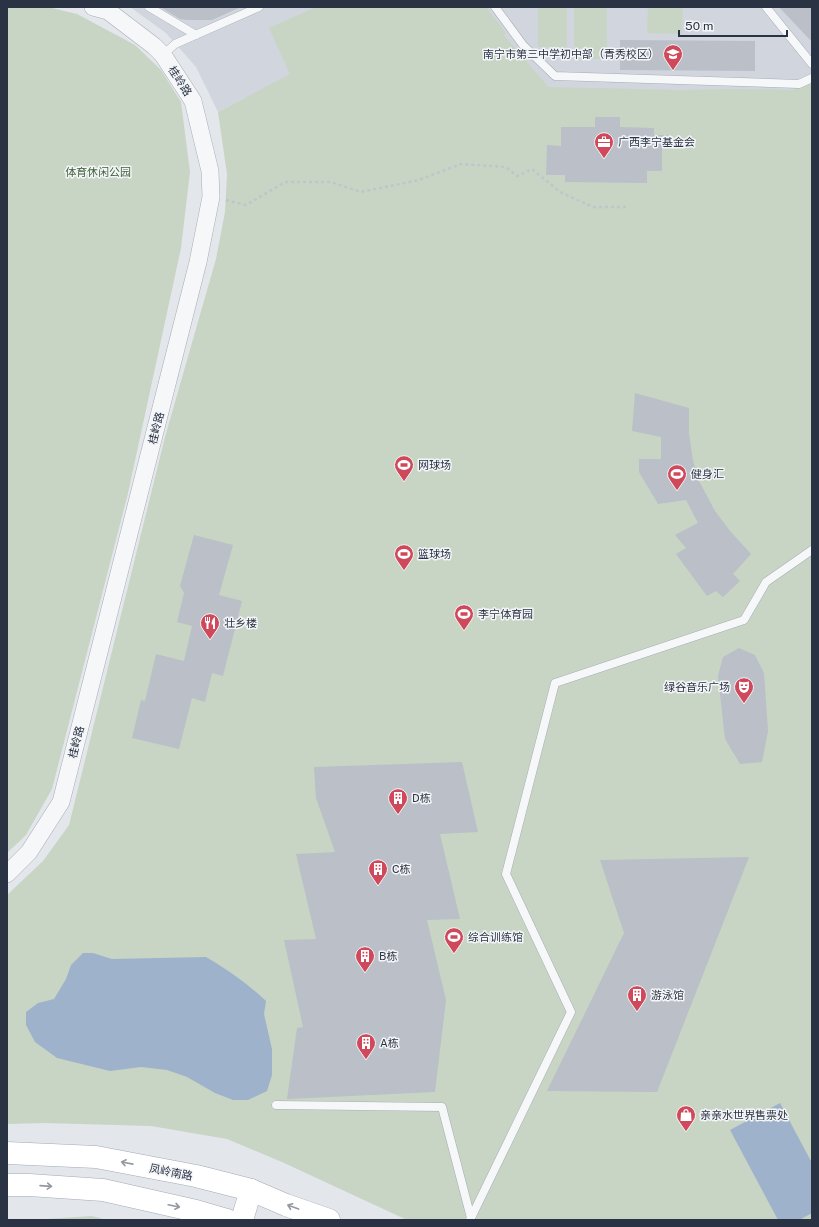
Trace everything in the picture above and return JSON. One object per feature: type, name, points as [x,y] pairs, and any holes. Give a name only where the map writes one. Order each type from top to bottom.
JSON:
[{"type":"main road","name":"凤岭南路","points":[[7,1153],[96,1157],[196,1176],[251,1190],[286,1205],[329,1220]]},
{"type":"main road","points":[[7,1185],[103,1190],[196,1211],[227,1220]]},
{"type":"main road","points":[[242,1220],[251,1190]]},
{"type":"street","name":"桂岭路","points":[[7,874],[29,852],[61,802],[196,269],[212,197],[210,171],[193,101],[163,55],[154,46],[108,11],[93,7]]},
{"type":"lane","points":[[149,7],[196,35]]},
{"type":"lane","points":[[163,55],[175,44],[259,7]]},
{"type":"lane","points":[[495,7],[523,45],[555,76],[799,84],[812,78]]},
{"type":"lane","points":[[766,7],[812,64]]},
{"type":"lane","points":[[470,1219],[571,1012],[506,874],[555,683],[744,620],[766,582],[812,550]]},
{"type":"lane","points":[[276,1105],[442,1108],[470,1219]]},
{"type":"path","points":[[212,197],[246,205],[285,182],[331,182],[361,192],[419,180],[461,164],[506,167],[517,176],[532,169],[560,192],[593,207],[628,207]]},
{"type":"shaded area","name":"南宁市第三中学初中部（青秀校区）","points":[[130,7],[812,7],[812,129],[549,87],[504,35],[244,98],[218,112],[196,67],[166,33]]},
{"type":"green space","name":"体育休闲公园","points":[[7,7],[48,7],[77,14],[135,45],[161,70],[181,102],[190,172],[181,248],[128,493],[52,789],[26,835],[7,853]]},
{"type":"green space","name":"李宁体育园","points":[[316,7],[486,7],[506,33],[504,35],[549,87],[681,90],[793,90],[812,82],[812,1220],[407,1220],[282,1162],[227,1139],[151,1126],[45,1123],[7,1124],[7,895],[43,861],[69,825],[165,437],[216,259],[225,212],[227,174],[218,112],[290,74],[269,28]]},
{"type":"green space","points":[[538,7],[567,7],[567,47],[538,47]]},
{"type":"green space","points":[[574,7],[607,7],[607,59],[574,59]]},
{"type":"green space","points":[[648,7],[683,7],[682,34],[647,33]]},
{"type":"green space","points":[[92,1216],[107,1220],[31,1220]]},
{"type":"water","points":[[83,953],[93,953],[112,959],[206,957],[237,977],[266,1001],[264,1014],[272,1049],[272,1075],[267,1091],[248,1100],[233,1100],[215,1093],[187,1077],[167,1070],[141,1067],[110,1071],[57,1058],[35,1042],[26,1025],[26,1012],[38,1003],[54,999],[66,979],[71,965]]},
{"type":"water","points":[[780,1103],[812,1163],[812,1213],[799,1220],[778,1220],[730,1130]]},
{"type":"building","points":[[160,7],[241,7],[212,20],[188,20],[180,19]]},
{"type":"building","points":[[779,7],[812,7],[812,42]]},
{"type":"building","points":[[620,40],[755,41],[755,71],[620,70]]},
{"type":"building","name":"广西李宁基金会","points":[[595,117],[620,117],[620,127],[654,128],[654,135],[668,135],[667,148],[662,147],[662,171],[647,171],[647,183],[565,182],[565,175],[546,175],[547,145],[561,146],[561,127],[595,127]]},
{"type":"building","name":"健身汇","points":[[635,393],[689,408],[689,433],[693,461],[699,481],[715,511],[730,531],[751,554],[733,574],[740,581],[723,597],[716,591],[707,596],[676,554],[686,548],[675,535],[698,523],[686,500],[658,504],[639,472],[639,459],[661,459],[661,437],[632,431]]},
{"type":"building","name":"壮乡楼","points":[[194,535],[233,545],[219,595],[242,601],[223,676],[212,673],[205,702],[192,698],[179,749],[132,738],[141,700],[145,701],[156,654],[184,661],[192,626],[177,622],[184,593],[180,586]]},
{"type":"building","name":"绿谷音乐广场","points":[[739,648],[755,655],[764,673],[768,731],[762,762],[740,764],[725,739],[718,676],[723,657]]},
{"type":"building","points":[[462,762],[478,832],[440,834],[460,919],[427,920],[446,1000],[435,1092],[287,1099],[297,1028],[303,1027],[284,940],[316,939],[296,854],[335,852],[316,798],[314,767]]},
{"type":"building","name":"游泳馆","points":[[749,857],[657,1092],[547,1091],[624,933],[600,860]]},
{"type":"place","name":"南宁市第三中学初中部（青秀校区）","points":[[673,71]]},
{"type":"place","name":"广西李宁基金会","points":[[604,159]]},
{"type":"place","name":"网球场","points":[[404,482]]},
{"type":"place","name":"健身汇","points":[[677,491]]},
{"type":"place","name":"篮球场","points":[[404,571]]},
{"type":"place","name":"李宁体育园","points":[[464,631]]},
{"type":"place","name":"壮乡楼","points":[[210,640]]},
{"type":"place","name":"绿谷音乐广场","points":[[744,704]]},
{"type":"place","name":"D栋","points":[[398,815]]},
{"type":"place","name":"C栋","points":[[378,886]]},
{"type":"place","name":"综合训练馆","points":[[454,954]]},
{"type":"place","name":"B栋","points":[[365,973]]},
{"type":"place","name":"游泳馆","points":[[637,1012]]},
{"type":"place","name":"A栋","points":[[366,1060]]},
{"type":"place","name":"亲亲水世界售票处","points":[[686,1132]]}]
